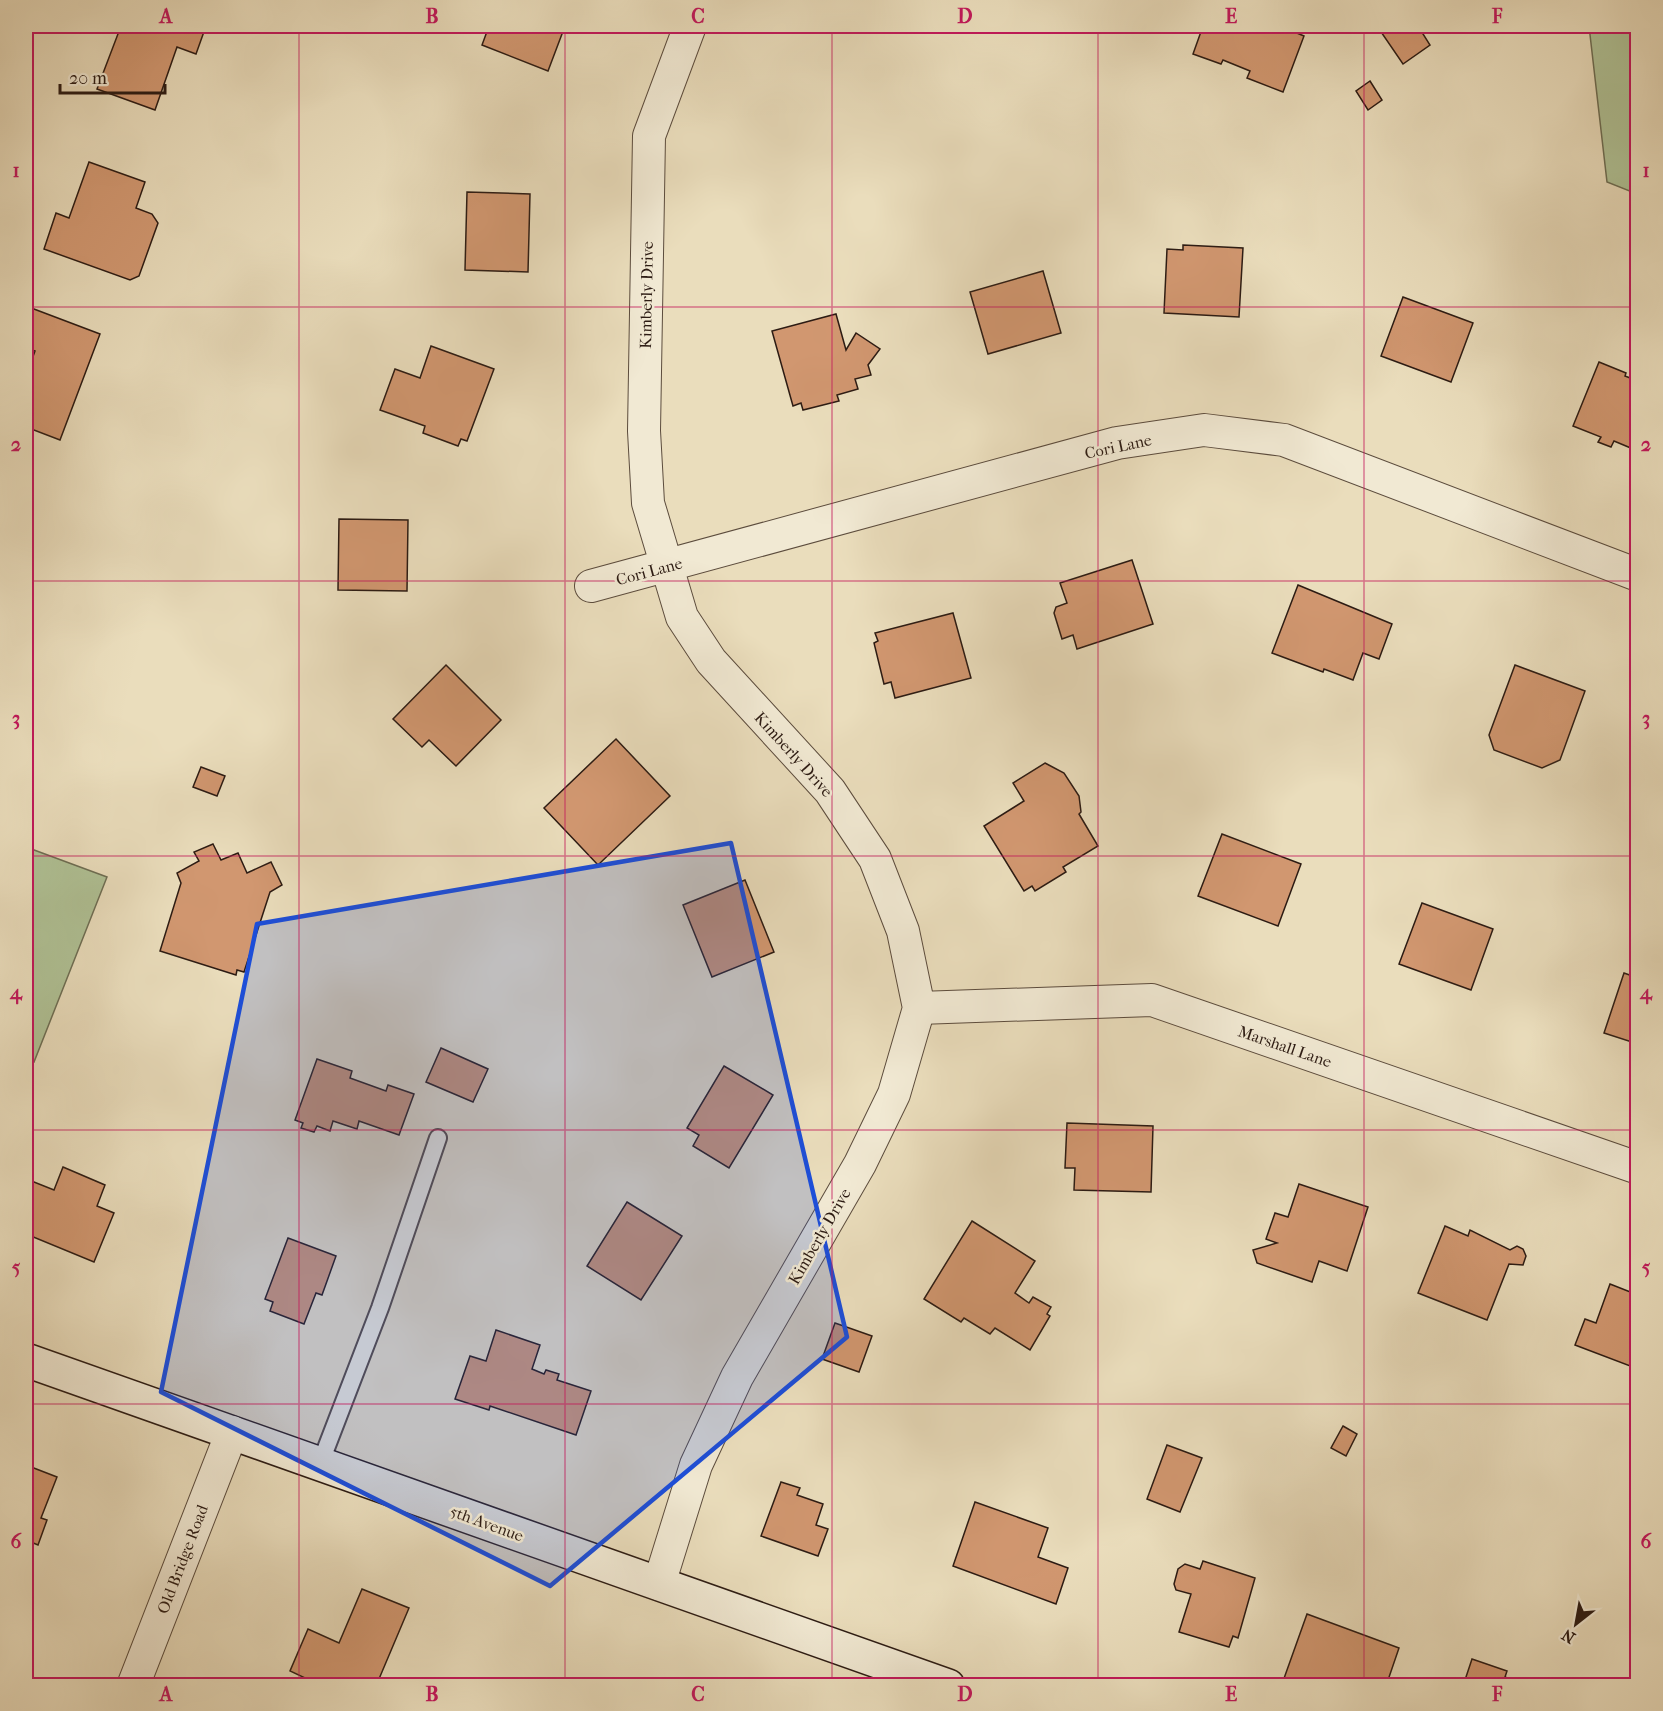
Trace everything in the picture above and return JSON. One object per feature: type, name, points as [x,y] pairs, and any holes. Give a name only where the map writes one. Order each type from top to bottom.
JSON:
[{"type":"street","name":"Kimberly Drive","points":[[659,1584],[696,1465],[737,1377],[865,1154],[894,1094],[919,1008],[903,931],[875,859],[830,791],[711,661],[682,617],[665,568],[648,503],[644,431],[649,136],[690,26]]},
{"type":"street","name":"Cori Lane","points":[[591,586],[665,568],[1117,444],[1204,430],[1284,440],[1638,575]]},
{"type":"street","name":"Marshall Lane","points":[[919,1008],[1152,1000],[1638,1168]]},
{"type":"street","name":"5th Avenue","points":[[26,1360],[948,1686]]},
{"type":"street","name":"Old Bridge Road","points":[[133,1686],[232,1432]]},
{"type":"lane","points":[[320,1464],[380,1308],[438,1138]]},
{"type":"highlighted area","points":[[731,843],[847,1337],[550,1586],[161,1392],[257,924]]},
{"type":"green space","points":[[1589,26],[1637,26],[1637,194],[1607,182]]},
{"type":"green space","points":[[26,847],[107,877],[34,1062],[26,1059]]},
{"type":"building","points":[[121,26],[206,26],[196,54],[177,47],[155,110],[97,89]]},
{"type":"building","points":[[489,26],[565,26],[548,71],[482,45]]},
{"type":"building","points":[[1203,26],[1280,26],[1304,36],[1283,92],[1247,78],[1250,71],[1223,60],[1221,64],[1193,54]]},
{"type":"building","points":[[1377,26],[1435,26],[1423,34],[1430,45],[1403,64]]},
{"type":"building","points":[[1370,81],[1382,100],[1368,110],[1356,91]]},
{"type":"building","points":[[89,162],[145,182],[136,208],[152,214],[158,223],[139,276],[130,280],[44,249],[56,213],[69,218]]},
{"type":"building","points":[[467,192],[530,194],[528,272],[465,270]]},
{"type":"building","points":[[1183,245],[1243,248],[1239,317],[1164,313],[1167,249],[1183,250]]},
{"type":"building","points":[[1043,271],[1061,333],[988,354],[970,292]]},
{"type":"building","points":[[1403,297],[1473,323],[1451,382],[1381,356]]},
{"type":"building","points":[[26,306],[100,334],[60,440],[26,427],[26,376],[35,351],[26,348]]},
{"type":"building","points":[[836,314],[846,350],[856,333],[880,349],[868,365],[871,375],[855,379],[858,389],[837,395],[839,401],[803,410],[801,403],[793,406],[772,331]]},
{"type":"building","points":[[431,346],[494,369],[467,441],[461,439],[458,446],[423,433],[425,426],[380,410],[395,369],[420,378]]},
{"type":"building","points":[[1599,362],[1626,373],[1625,376],[1638,381],[1638,451],[1614,441],[1611,447],[1598,442],[1601,437],[1573,426]]},
{"type":"building","points":[[339,519],[408,520],[407,591],[338,590]]},
{"type":"building","points":[[1132,560],[1153,624],[1077,649],[1073,635],[1062,639],[1054,613],[1056,607],[1067,603],[1060,583]]},
{"type":"building","points":[[1298,585],[1392,624],[1379,659],[1363,653],[1353,680],[1324,669],[1323,672],[1272,653]]},
{"type":"building","points":[[953,613],[971,678],[895,698],[891,682],[884,684],[874,643],[878,641],[875,633]]},
{"type":"building","points":[[446,665],[501,720],[456,766],[429,740],[422,747],[393,719]]},
{"type":"building","points":[[1515,665],[1585,691],[1560,760],[1542,768],[1494,750],[1489,735]]},
{"type":"building","points":[[616,739],[670,796],[598,865],[544,808]]},
{"type":"building","points":[[1045,763],[1064,773],[1079,796],[1081,812],[1079,814],[1098,846],[1063,867],[1066,872],[1035,891],[1032,886],[1024,891],[984,826],[1024,801],[1013,783]]},
{"type":"building","points":[[201,767],[225,776],[217,796],[193,787]]},
{"type":"building","points":[[1222,834],[1301,864],[1278,926],[1198,896]]},
{"type":"building","points":[[213,844],[221,860],[238,853],[247,873],[271,862],[282,885],[270,892],[244,972],[237,970],[236,975],[160,951],[181,883],[177,873],[199,861],[194,852]]},
{"type":"building","points":[[745,880],[774,952],[712,977],[683,905]]},
{"type":"building","points":[[1422,903],[1493,929],[1471,990],[1399,964]]},
{"type":"building","points":[[1624,973],[1638,978],[1638,1044],[1604,1033]]},
{"type":"building","points":[[441,1048],[488,1069],[473,1102],[426,1082]]},
{"type":"building","points":[[317,1059],[352,1071],[350,1078],[386,1091],[388,1085],[414,1094],[399,1135],[359,1121],[357,1129],[333,1121],[330,1131],[317,1126],[314,1132],[301,1128],[303,1123],[295,1120]]},
{"type":"building","points":[[724,1066],[773,1095],[729,1168],[693,1146],[699,1135],[687,1128]]},
{"type":"building","points":[[1067,1123],[1153,1126],[1151,1192],[1074,1190],[1075,1168],[1065,1168]]},
{"type":"building","points":[[63,1167],[105,1185],[97,1206],[114,1213],[94,1262],[26,1234],[26,1189],[29,1180],[54,1190]]},
{"type":"building","points":[[1299,1184],[1368,1207],[1347,1271],[1319,1261],[1312,1282],[1257,1263],[1253,1250],[1277,1243],[1266,1239],[1275,1213],[1288,1217]]},
{"type":"building","points":[[627,1202],[682,1236],[641,1300],[587,1266]]},
{"type":"building","points":[[972,1221],[1035,1261],[1015,1293],[1029,1303],[1033,1297],[1051,1307],[1047,1314],[1050,1316],[1030,1350],[995,1328],[990,1334],[964,1318],[961,1322],[924,1299]]},
{"type":"building","points":[[1445,1226],[1468,1236],[1470,1230],[1510,1250],[1517,1246],[1523,1249],[1526,1256],[1523,1265],[1509,1264],[1487,1320],[1418,1293]]},
{"type":"building","points":[[288,1238],[336,1256],[322,1295],[316,1293],[304,1324],[270,1311],[273,1302],[265,1299]]},
{"type":"building","points":[[1610,1284],[1638,1295],[1638,1369],[1575,1345],[1585,1319],[1596,1323]]},
{"type":"building","points":[[835,1323],[872,1336],[859,1372],[822,1359]]},
{"type":"building","points":[[496,1330],[540,1345],[532,1369],[544,1374],[546,1370],[559,1374],[557,1380],[591,1391],[576,1435],[490,1406],[489,1410],[455,1399],[470,1356],[486,1361]]},
{"type":"building","points":[[1343,1426],[1357,1434],[1346,1456],[1331,1448]]},
{"type":"building","points":[[1167,1445],[1202,1458],[1180,1512],[1147,1499]]},
{"type":"building","points":[[26,1465],[57,1477],[41,1518],[47,1520],[38,1545],[26,1540]]},
{"type":"building","points":[[781,1482],[800,1488],[797,1495],[823,1504],[816,1525],[828,1529],[818,1556],[761,1536]]},
{"type":"building","points":[[975,1502],[1048,1528],[1038,1557],[1068,1568],[1056,1604],[953,1566]]},
{"type":"building","points":[[1203,1561],[1255,1578],[1238,1638],[1233,1636],[1229,1647],[1179,1632],[1191,1594],[1176,1590],[1174,1584],[1178,1569],[1185,1564],[1200,1569]]},
{"type":"building","points":[[362,1589],[409,1608],[376,1686],[336,1686],[328,1682],[327,1686],[322,1686],[290,1671],[308,1629],[339,1643]]},
{"type":"building","points":[[1307,1614],[1399,1648],[1386,1686],[1282,1684]]},
{"type":"building","points":[[1472,1659],[1507,1671],[1505,1677],[1531,1686],[1463,1686]]}]
